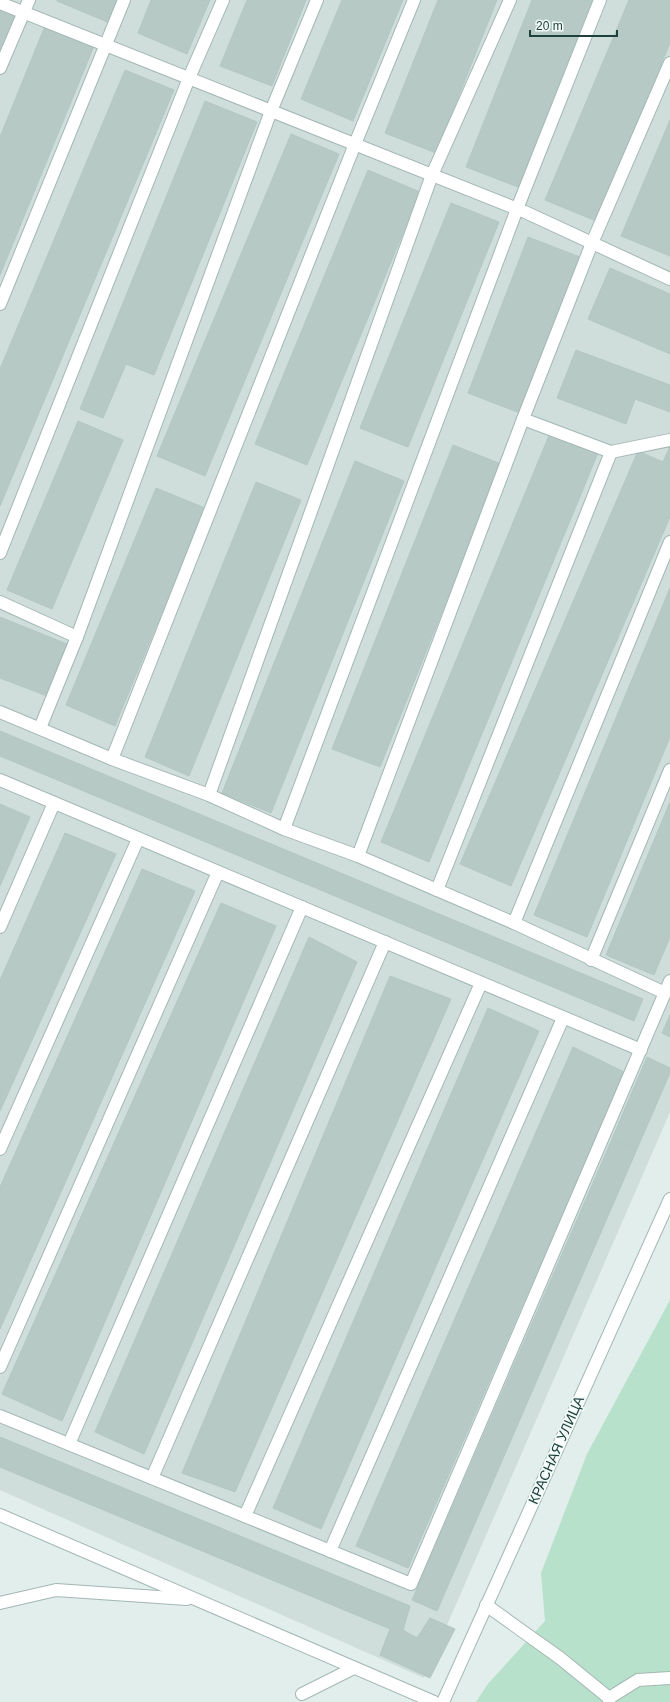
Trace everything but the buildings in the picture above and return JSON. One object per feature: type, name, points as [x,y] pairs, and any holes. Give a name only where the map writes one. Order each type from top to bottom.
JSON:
[{"type":"street","points":[[0,68],[29,0]]},
{"type":"street","points":[[0,304],[124,0]]},
{"type":"street","points":[[0,553],[189,78],[223,0]]},
{"type":"street","points":[[40,728],[77,637],[271,110],[317,0]]},
{"type":"street","points":[[112,759],[355,144],[414,0]]},
{"type":"street","points":[[209,795],[432,175],[510,0]]},
{"type":"street","points":[[284,829],[517,208],[600,0]]},
{"type":"street","points":[[0,3],[517,208],[670,279]]},
{"type":"street","points":[[358,856],[522,419],[592,243],[670,63]]},
{"type":"street","points":[[522,419],[611,452],[670,440]]},
{"type":"street","points":[[437,890],[611,452]]},
{"type":"street","points":[[514,923],[670,542]]},
{"type":"street","points":[[0,602],[77,637]]},
{"type":"street","points":[[0,712],[112,759],[209,795],[284,829],[358,856],[514,923],[665,994]]},
{"type":"street","points":[[591,960],[670,770]]},
{"type":"street","points":[[0,780],[641,1050]]},
{"type":"street","points":[[0,927],[54,803]]},
{"type":"street","points":[[0,1149],[138,839]]},
{"type":"street","points":[[0,1367],[218,872]]},
{"type":"street","points":[[70,1444],[302,908]]},
{"type":"street","points":[[152,1478],[385,942]]},
{"type":"street","points":[[0,1416],[410,1584],[670,981]]},
{"type":"street","points":[[245,1516],[481,983]]},
{"type":"street","points":[[330,1551],[563,1018]]},
{"type":"street","name":"КРАСНАЯ УЛИЦА","points":[[443,1702],[670,1199]]},
{"type":"street","points":[[0,1515],[434,1702]]},
{"type":"street","points":[[0,1603],[56,1590],[197,1600]]},
{"type":"street","points":[[486,1605],[560,1658],[609,1700],[638,1680],[670,1678]]},
{"type":"street","points":[[302,1694],[354,1668]]},
{"type":"shaded area","points":[[0,0],[670,0],[670,1112],[424,1678],[0,1490]]},
{"type":"green space","points":[[670,1300],[670,1702],[476,1702],[487,1685],[545,1621],[541,1573],[587,1454]]}]
